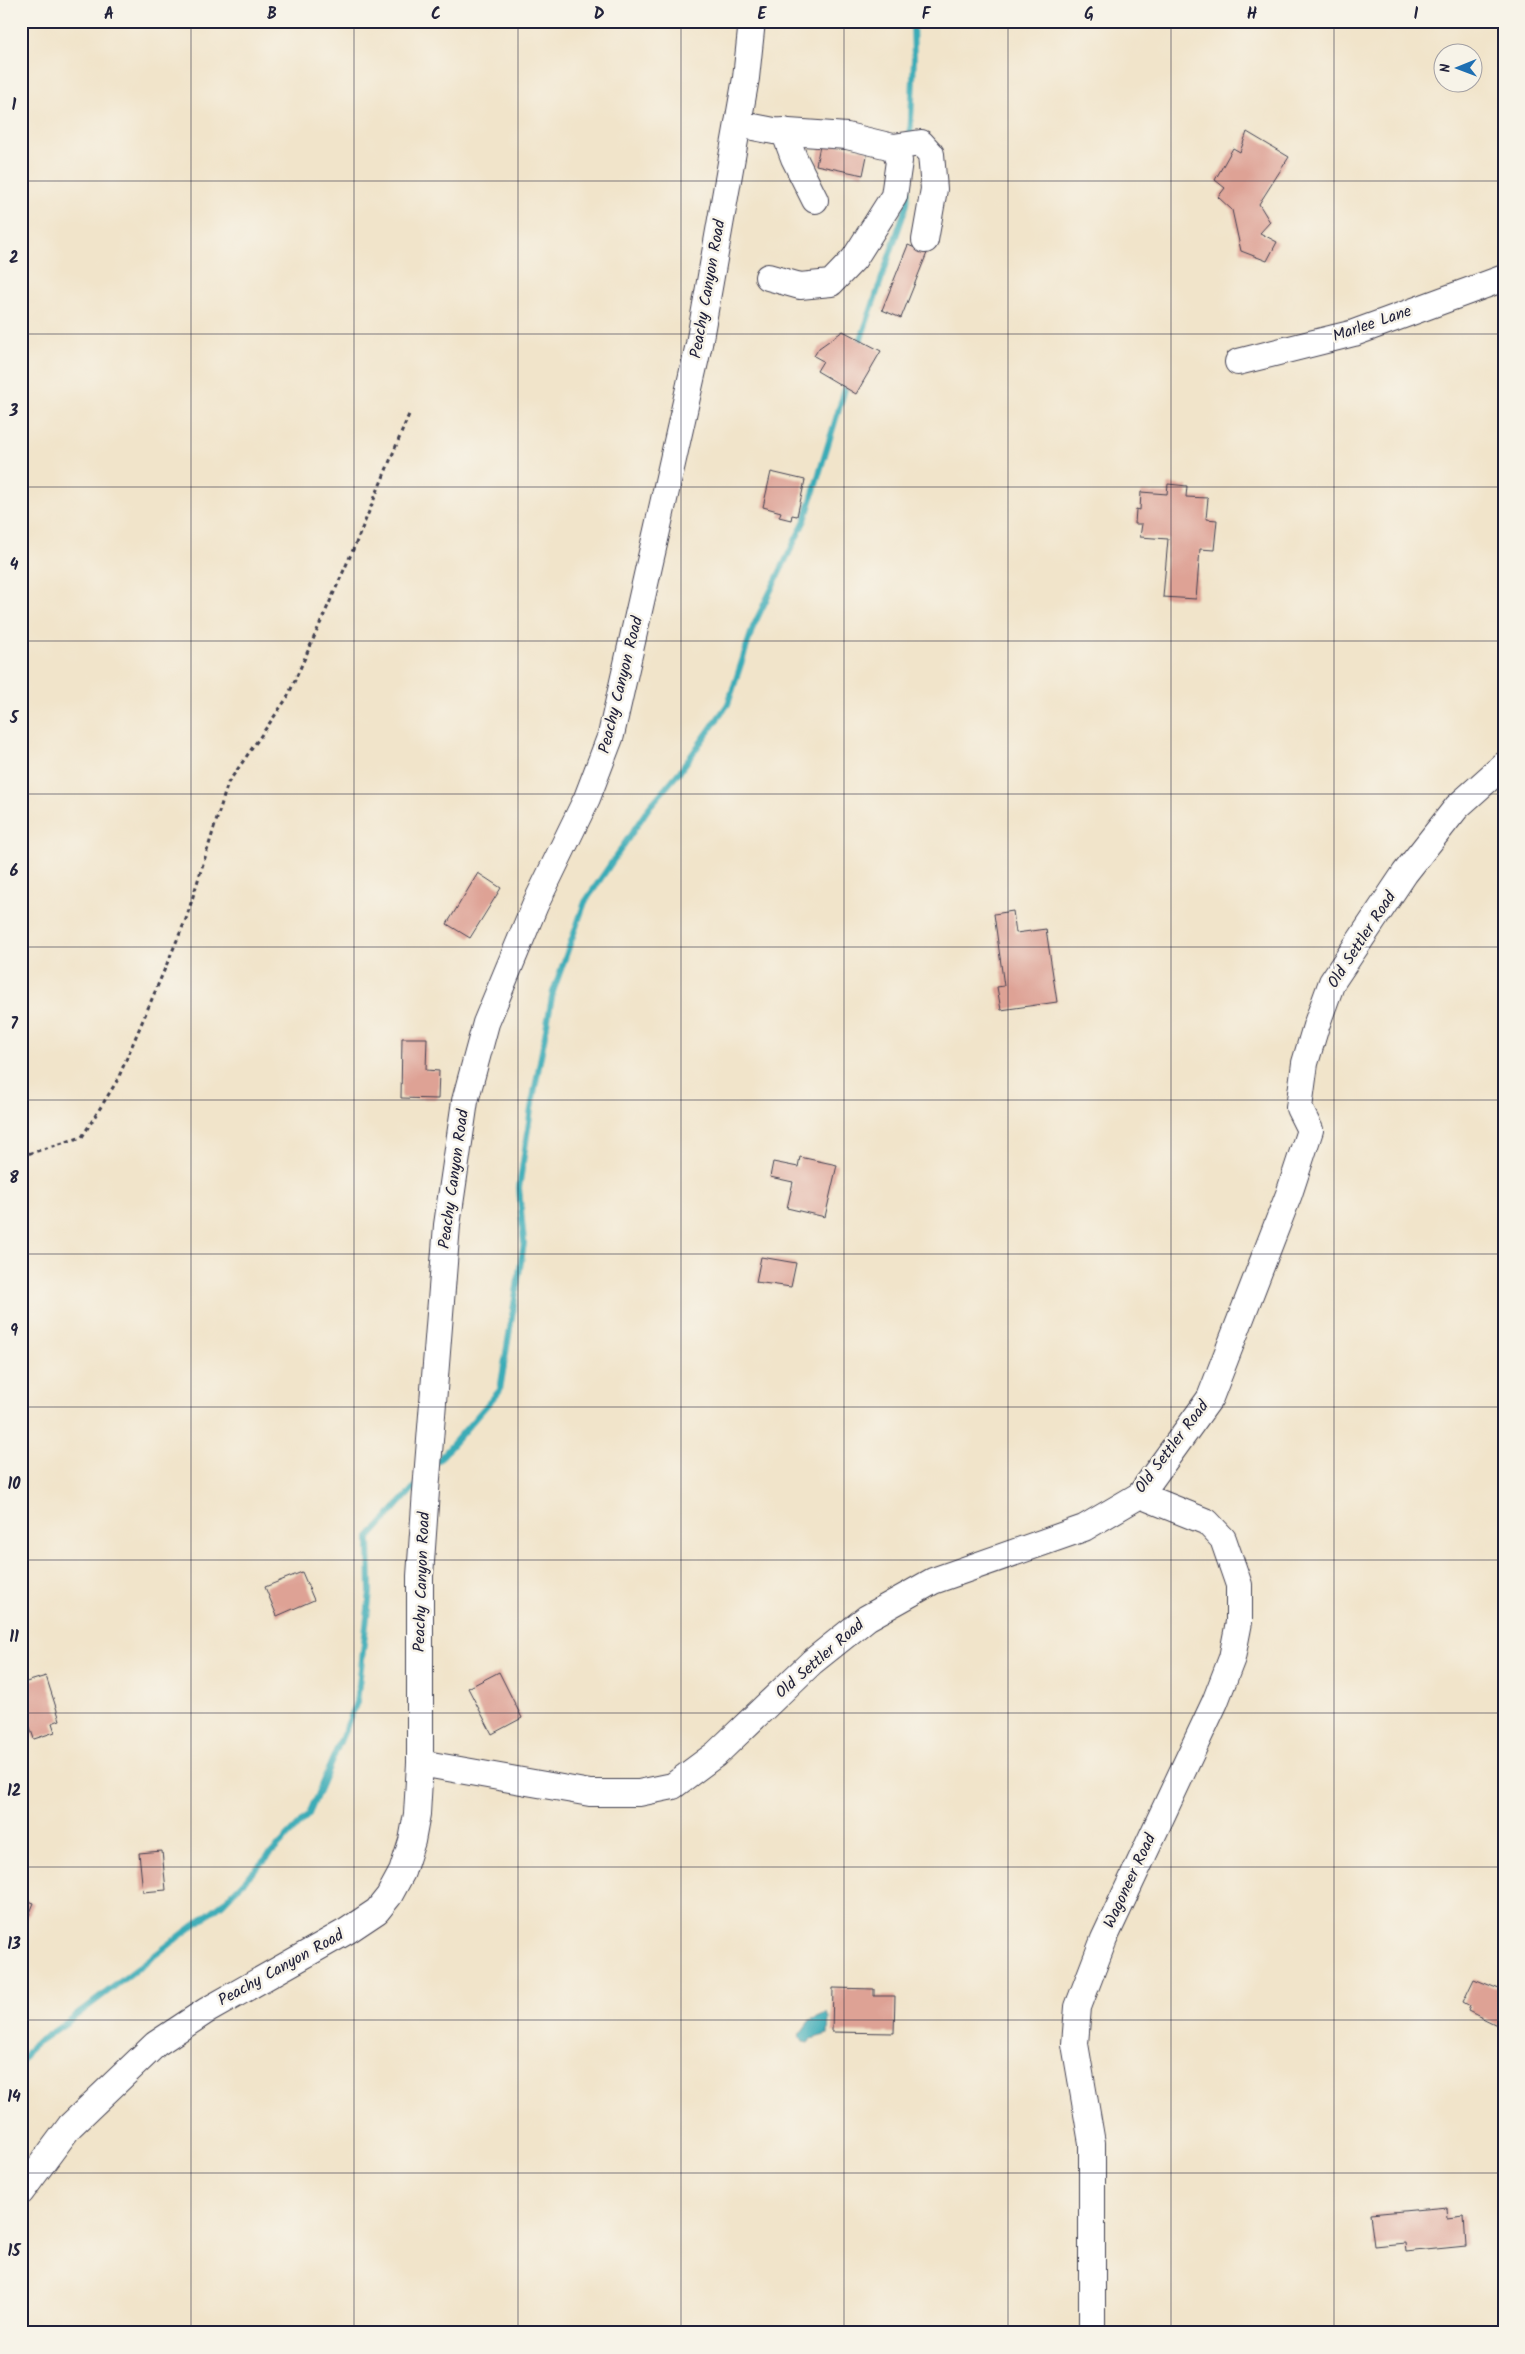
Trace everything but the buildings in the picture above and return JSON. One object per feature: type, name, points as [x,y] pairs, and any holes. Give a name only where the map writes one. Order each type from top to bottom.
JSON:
[{"type":"street","name":"Peachy Canyon Road","points":[[21,2192],[70,2126],[156,2044],[206,2011],[347,1932],[377,1911],[389,1896],[402,1872],[412,1841],[417,1814],[420,1763],[420,1576],[447,1225],[465,1101],[486,1023],[535,905],[587,798],[611,735],[699,344],[746,78],[752,21]]},
{"type":"street","points":[[738,124],[784,131],[848,136],[893,147],[903,144],[921,143],[931,154],[934,188],[925,240]]},
{"type":"street","points":[[784,131],[794,158],[815,200]]},
{"type":"street","points":[[768,277],[800,286],[831,283],[854,259],[894,196],[899,162],[893,147]]},
{"type":"street","name":"Marlee Lane","points":[[1238,362],[1354,333],[1504,278]]},
{"type":"street","name":"Old Settler Road","points":[[420,1763],[590,1793],[639,1793],[672,1786],[716,1754],[812,1662],[867,1618],[933,1581],[1084,1528],[1140,1494],[1210,1398],[1289,1194],[1310,1130],[1299,1108],[1305,1063],[1332,982],[1405,873],[1457,807],[1504,765]]},
{"type":"street","name":"Wagoneer Road","points":[[1092,2333],[1092,2143],[1075,2044],[1078,2007],[1104,1939],[1215,1702],[1232,1658],[1239,1622],[1239,1585],[1223,1539],[1207,1522],[1140,1494]]},
{"type":"path","points":[[21,1156],[82,1137],[117,1081],[186,919],[228,783],[287,698],[356,543],[410,412]]},
{"type":"water","points":[[827,2013],[829,2019],[828,2034],[811,2039],[808,2043],[803,2042],[799,2035],[810,2020]]},
{"type":"waterway","points":[[910,139],[914,59],[913,21]]},
{"type":"waterway","points":[[858,348],[907,204],[908,184]]},
{"type":"waterway","points":[[438,1461],[500,1390],[524,1243],[519,1188],[531,1109],[553,992],[585,902],[650,806],[681,770],[728,704],[753,627],[805,520],[848,379]]},
{"type":"waterway","points":[[21,2062],[32,2046],[69,2021],[223,1903],[309,1814],[357,1702],[370,1592],[369,1538],[418,1483]]}]
